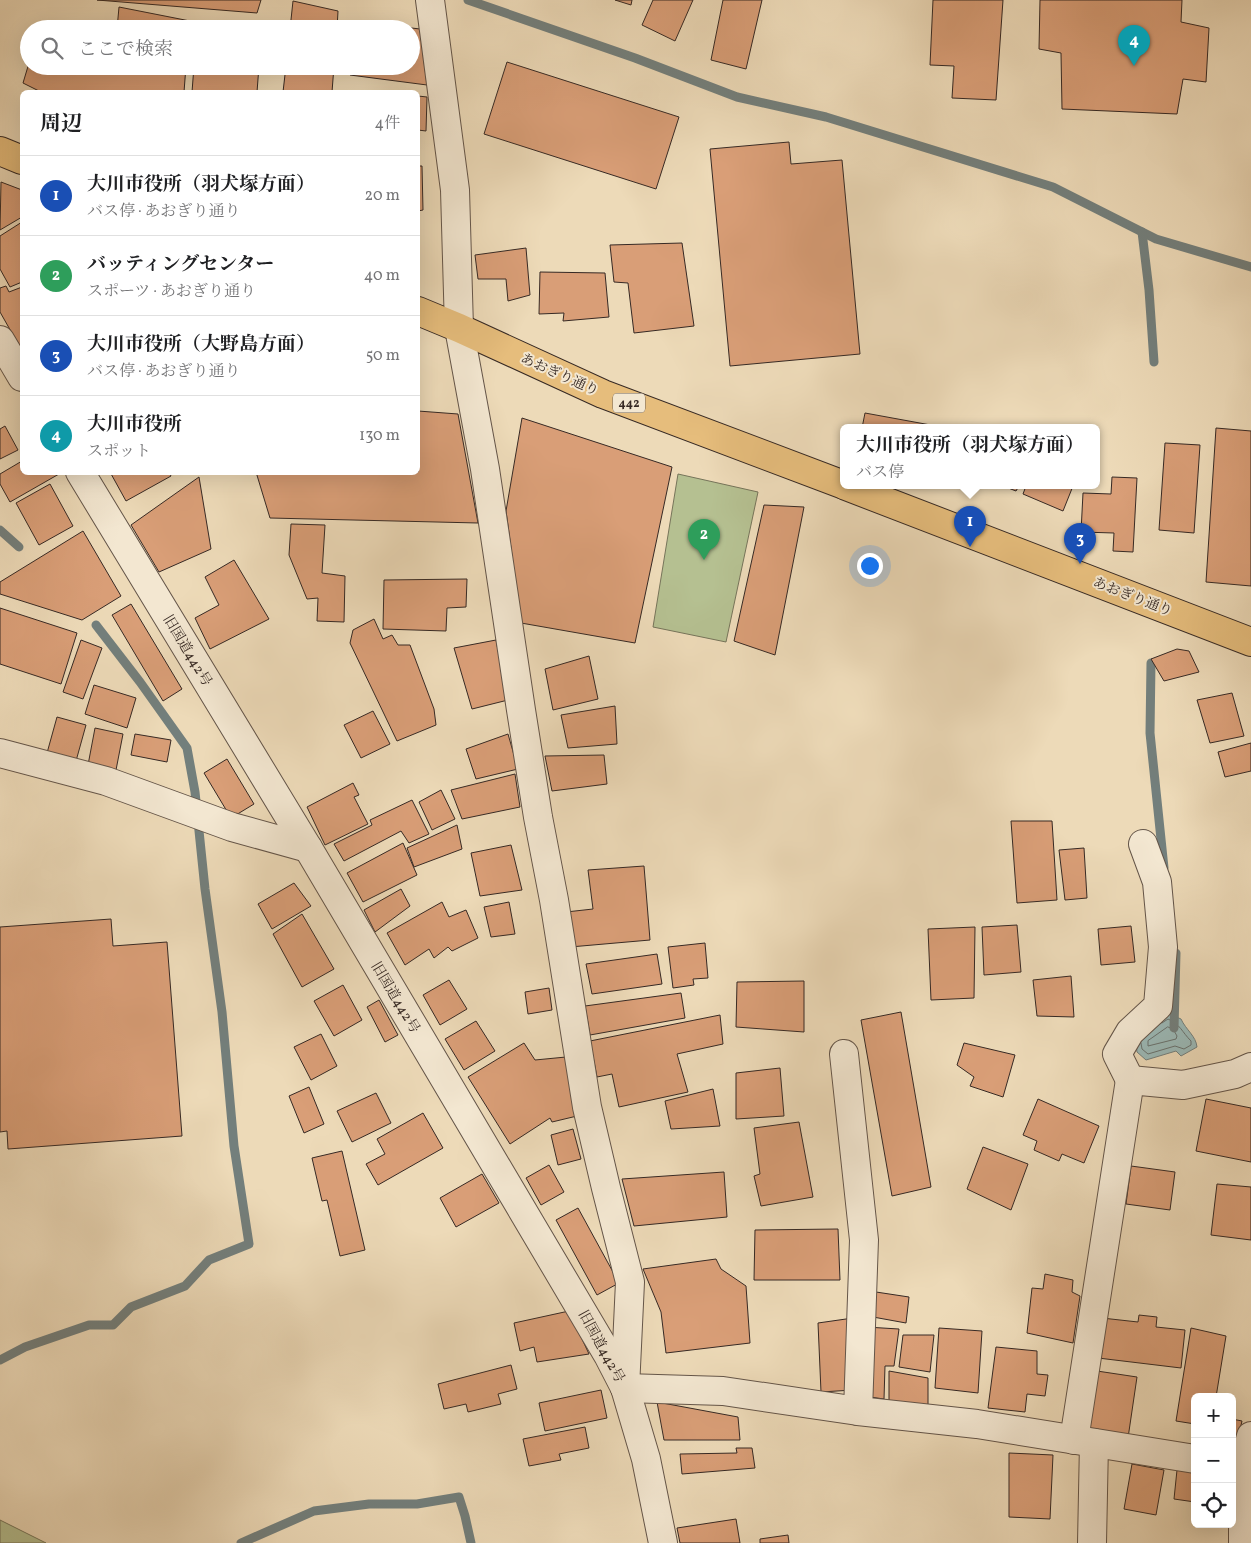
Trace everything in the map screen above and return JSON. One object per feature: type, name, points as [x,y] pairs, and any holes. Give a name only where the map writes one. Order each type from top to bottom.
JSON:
[{"type":"highway","points":[[0,151],[20,159]]},
{"type":"highway","name":"あおぎり通り","points":[[420,312],[604,394],[840,483]]},
{"type":"highway","name":"あおぎり通り","points":[[855,489],[1251,642]]},
{"type":"street","points":[[430,1],[455,190],[459,328],[485,469],[520,710],[554,900],[587,1107],[630,1282],[624,1388],[723,1391],[858,1411],[976,1424],[1191,1458]]},
{"type":"street","points":[[0,340],[20,374]]},
{"type":"street","name":"旧国道442号","points":[[82,475],[308,848],[608,1355],[624,1388],[646,1458],[663,1543]]},
{"type":"street","points":[[0,753],[106,781],[232,827],[308,848]]},
{"type":"street","points":[[1092,1543],[1084,1441],[1130,1080],[1117,1054],[1130,1032],[1158,1006],[1163,947],[1157,882],[1143,844]]},
{"type":"street","points":[[844,1054],[864,1240],[858,1411]]},
{"type":"street","points":[[1130,1080],[1183,1085],[1235,1074],[1251,1067]]},
{"type":"street","points":[[1243,1543],[1238,1465],[1251,1436]]},
{"type":"green space","points":[[678,474],[758,492],[726,642],[653,627]]},
{"type":"green space","points":[[0,1520],[46,1543],[0,1543]]},
{"type":"water","points":[[1167,1013],[1181,1019],[1195,1040],[1197,1047],[1181,1056],[1176,1051],[1146,1060],[1137,1052],[1135,1036]]},
{"type":"building","points":[[97,0],[261,0],[257,13]]},
{"type":"building","points":[[615,0],[632,0],[631,5]]},
{"type":"building","points":[[653,0],[693,0],[675,41],[642,25]]},
{"type":"building","points":[[723,0],[762,0],[746,69],[711,60]]},
{"type":"building","points":[[933,0],[1003,0],[996,100],[952,98],[954,66],[930,65]]},
{"type":"building","points":[[1040,0],[1182,0],[1181,22],[1209,28],[1206,82],[1183,79],[1177,114],[1062,109],[1061,53],[1039,49]]},
{"type":"building","points":[[293,1],[338,11],[338,20],[291,20]]},
{"type":"building","points":[[119,7],[185,20],[118,20]]},
{"type":"building","points":[[420,29],[427,85],[350,75],[420,75]]},
{"type":"building","points":[[507,62],[679,117],[656,189],[484,134]]},
{"type":"building","points":[[25,75],[185,75],[184,90],[37,90],[23,83]]},
{"type":"building","points":[[193,75],[258,75],[257,90],[192,90]]},
{"type":"building","points":[[285,75],[333,75],[332,90],[283,90]]},
{"type":"building","points":[[420,96],[427,97],[426,131],[420,130]]},
{"type":"building","points":[[789,142],[791,164],[842,160],[860,354],[730,366],[710,149]]},
{"type":"building","points":[[420,166],[422,166],[423,210],[420,211]]},
{"type":"building","points":[[1,182],[20,189],[20,218],[0,230]]},
{"type":"building","points":[[20,223],[20,283],[10,287],[0,269],[0,236]]},
{"type":"building","points":[[682,243],[694,326],[634,333],[628,283],[614,282],[610,245]]},
{"type":"building","points":[[526,248],[530,295],[508,301],[506,279],[478,279],[475,255]]},
{"type":"building","points":[[540,272],[605,273],[609,317],[563,321],[564,313],[539,314]]},
{"type":"building","points":[[6,286],[9,292],[20,288],[20,347],[0,312],[0,288]]},
{"type":"building","points":[[420,411],[458,414],[478,523],[270,518],[257,475],[420,475]]},
{"type":"building","points":[[865,413],[925,424],[863,424]]},
{"type":"building","points":[[522,418],[672,467],[635,643],[521,623],[506,511]]},
{"type":"building","points":[[5,426],[18,450],[0,459],[0,429]]},
{"type":"building","points":[[1216,428],[1251,431],[1251,586],[1206,582]]},
{"type":"building","points":[[1165,443],[1200,445],[1194,533],[1159,530]]},
{"type":"building","points":[[20,462],[20,475],[57,475],[10,502],[0,484],[0,474]]},
{"type":"building","points":[[112,475],[170,475],[171,476],[126,501]]},
{"type":"building","points":[[199,477],[211,549],[159,572],[131,525]]},
{"type":"building","points":[[1112,477],[1137,478],[1133,552],[1113,551],[1114,533],[1081,532],[1083,493],[1111,494]]},
{"type":"building","points":[[50,484],[73,526],[39,545],[16,503]]},
{"type":"building","points":[[1025,489],[1072,489],[1063,511],[1023,494]]},
{"type":"building","points":[[764,505],[804,507],[775,655],[734,641]]},
{"type":"building","points":[[291,524],[325,525],[322,573],[345,576],[344,622],[317,621],[318,598],[307,599],[289,555]]},
{"type":"building","points":[[83,531],[121,596],[82,620],[0,594],[0,582]]},
{"type":"building","points":[[234,560],[269,619],[210,649],[195,618],[219,605],[205,577]]},
{"type":"building","points":[[467,579],[466,607],[447,608],[446,631],[383,629],[384,580]]},
{"type":"building","points":[[131,604],[182,689],[163,701],[112,615]]},
{"type":"building","points":[[0,608],[77,633],[61,684],[0,664]]},
{"type":"building","points":[[374,619],[383,639],[392,635],[398,645],[410,645],[434,709],[436,725],[397,741],[350,643],[353,630]]},
{"type":"building","points":[[81,640],[102,648],[83,699],[63,692]]},
{"type":"building","points":[[496,640],[508,700],[472,709],[454,648]]},
{"type":"building","points":[[1177,649],[1189,651],[1199,672],[1164,681],[1151,659]]},
{"type":"building","points":[[589,656],[598,699],[553,710],[545,669]]},
{"type":"building","points":[[94,685],[136,698],[127,728],[85,714]]},
{"type":"building","points":[[1232,693],[1244,736],[1210,743],[1197,700]]},
{"type":"building","points":[[615,706],[617,744],[568,748],[561,715]]},
{"type":"building","points":[[373,711],[390,744],[361,758],[344,725]]},
{"type":"building","points":[[57,717],[86,725],[76,761],[47,753]]},
{"type":"building","points":[[95,728],[123,734],[116,770],[88,765]]},
{"type":"building","points":[[135,734],[171,740],[167,762],[131,755]]},
{"type":"building","points":[[508,734],[518,769],[476,779],[466,749]]},
{"type":"building","points":[[1251,743],[1251,771],[1225,777],[1218,752]]},
{"type":"building","points":[[604,755],[607,784],[552,791],[545,756]]},
{"type":"building","points":[[227,759],[254,804],[231,818],[204,773]]},
{"type":"building","points":[[515,774],[520,807],[462,819],[451,790]]},
{"type":"building","points":[[353,783],[359,795],[354,797],[368,824],[325,845],[307,807]]},
{"type":"building","points":[[441,790],[455,819],[432,830],[419,802]]},
{"type":"building","points":[[412,800],[429,834],[409,843],[401,831],[344,861],[334,844],[372,825],[370,820]]},
{"type":"building","points":[[1011,821],[1052,821],[1057,900],[1017,903]]},
{"type":"building","points":[[457,825],[462,849],[414,867],[407,848]]},
{"type":"building","points":[[403,843],[417,875],[363,902],[347,873]]},
{"type":"building","points":[[511,845],[522,890],[480,896],[471,853]]},
{"type":"building","points":[[1084,848],[1087,898],[1065,900],[1059,850]]},
{"type":"building","points":[[644,866],[650,940],[570,947],[566,912],[593,909],[588,870]]},
{"type":"building","points":[[294,883],[311,906],[272,929],[258,904]]},
{"type":"building","points":[[401,889],[410,906],[375,932],[364,910]]},
{"type":"building","points":[[442,902],[449,917],[466,910],[478,938],[452,951],[448,947],[434,958],[429,949],[405,965],[387,933]]},
{"type":"building","points":[[509,902],[515,934],[491,937],[484,907]]},
{"type":"building","points":[[302,914],[334,969],[302,987],[273,934]]},
{"type":"building","points":[[111,919],[113,946],[167,942],[182,1136],[8,1149],[7,1131],[0,1132],[0,927]]},
{"type":"building","points":[[1017,925],[1021,972],[984,975],[982,927]]},
{"type":"building","points":[[1131,926],[1135,962],[1101,965],[1098,929]]},
{"type":"building","points":[[975,927],[974,998],[931,1000],[928,929]]},
{"type":"building","points":[[705,943],[708,978],[693,979],[694,985],[673,988],[668,947]]},
{"type":"building","points":[[657,954],[662,984],[592,994],[586,964]]},
{"type":"building","points":[[1071,976],[1074,1017],[1037,1016],[1033,980]]},
{"type":"building","points":[[449,980],[467,1009],[440,1025],[423,995]]},
{"type":"building","points":[[804,981],[804,1032],[736,1027],[737,982]]},
{"type":"building","points":[[343,985],[362,1020],[334,1036],[314,1001]]},
{"type":"building","points":[[549,988],[552,1010],[528,1014],[525,992]]},
{"type":"building","points":[[681,993],[685,1018],[590,1035],[585,1006]]},
{"type":"building","points":[[379,1000],[398,1035],[385,1042],[367,1007]]},
{"type":"building","points":[[901,1012],[931,1187],[892,1196],[861,1020]]},
{"type":"building","points":[[720,1015],[723,1044],[677,1054],[688,1092],[619,1107],[612,1074],[597,1077],[590,1041]]},
{"type":"building","points":[[476,1021],[495,1051],[464,1070],[445,1039]]},
{"type":"building","points":[[321,1034],[337,1066],[311,1080],[294,1047]]},
{"type":"building","points":[[524,1043],[535,1060],[566,1057],[577,1116],[552,1122],[550,1118],[510,1144],[468,1077]]},
{"type":"building","points":[[964,1043],[1015,1055],[1003,1097],[970,1086],[974,1077],[957,1065]]},
{"type":"building","points":[[780,1068],[784,1116],[736,1119],[736,1073]]},
{"type":"building","points":[[309,1087],[324,1124],[304,1133],[289,1096]]},
{"type":"building","points":[[713,1089],[720,1126],[671,1129],[665,1101]]},
{"type":"building","points":[[376,1093],[391,1123],[352,1142],[337,1111]]},
{"type":"building","points":[[1038,1099],[1099,1126],[1084,1163],[1062,1154],[1059,1161],[1034,1150],[1037,1141],[1023,1135]]},
{"type":"building","points":[[1206,1099],[1251,1108],[1251,1162],[1196,1151]]},
{"type":"building","points":[[423,1113],[443,1148],[378,1185],[366,1164],[385,1154],[377,1139]]},
{"type":"building","points":[[799,1122],[813,1197],[761,1206],[754,1176],[760,1174],[754,1128]]},
{"type":"building","points":[[573,1129],[581,1159],[558,1165],[551,1135]]},
{"type":"building","points":[[983,1147],[1028,1164],[1011,1210],[967,1189]]},
{"type":"building","points":[[342,1151],[365,1250],[340,1256],[327,1200],[322,1201],[312,1158]]},
{"type":"building","points":[[549,1165],[564,1192],[541,1205],[526,1178]]},
{"type":"building","points":[[1131,1166],[1175,1172],[1170,1210],[1126,1204]]},
{"type":"building","points":[[724,1172],[727,1217],[634,1226],[622,1179]]},
{"type":"building","points":[[482,1174],[499,1203],[456,1227],[440,1198]]},
{"type":"building","points":[[1217,1184],[1251,1187],[1251,1240],[1211,1235]]},
{"type":"building","points":[[578,1208],[619,1283],[597,1295],[556,1220]]},
{"type":"building","points":[[838,1229],[840,1280],[754,1280],[755,1230]]},
{"type":"building","points":[[716,1259],[721,1269],[746,1286],[750,1343],[666,1353],[661,1312],[643,1269]]},
{"type":"building","points":[[1045,1274],[1073,1280],[1072,1292],[1080,1296],[1073,1343],[1027,1333],[1032,1288],[1043,1289]]},
{"type":"building","points":[[876,1292],[909,1297],[906,1323],[873,1317]]},
{"type":"building","points":[[569,1311],[589,1354],[537,1362],[534,1347],[520,1351],[514,1323]]},
{"type":"building","points":[[1139,1315],[1157,1317],[1156,1327],[1185,1330],[1181,1368],[1098,1358],[1102,1318],[1138,1322]]},
{"type":"building","points":[[853,1318],[853,1390],[821,1392],[818,1323]]},
{"type":"building","points":[[866,1327],[899,1329],[894,1366],[885,1366],[884,1399],[863,1396]]},
{"type":"building","points":[[939,1328],[982,1331],[978,1393],[935,1388]]},
{"type":"building","points":[[1191,1328],[1226,1336],[1217,1393],[1191,1393],[1191,1423],[1176,1421]]},
{"type":"building","points":[[903,1335],[934,1335],[930,1372],[899,1367]]},
{"type":"building","points":[[996,1347],[1037,1351],[1037,1374],[1048,1375],[1045,1396],[1027,1394],[1025,1412],[988,1408]]},
{"type":"building","points":[[511,1365],[517,1389],[498,1394],[501,1404],[468,1412],[466,1404],[444,1409],[438,1384]]},
{"type":"building","points":[[889,1371],[928,1378],[928,1413],[889,1406]]},
{"type":"building","points":[[1097,1371],[1137,1377],[1128,1438],[1089,1431]]},
{"type":"building","points":[[601,1390],[607,1418],[545,1431],[539,1403]]},
{"type":"building","points":[[657,1402],[738,1417],[740,1440],[664,1440]]},
{"type":"building","points":[[1236,1420],[1242,1421],[1236,1446]]},
{"type":"building","points":[[585,1427],[589,1448],[559,1454],[561,1460],[529,1466],[523,1439]]},
{"type":"building","points":[[736,1448],[752,1448],[755,1468],[682,1474],[680,1454],[737,1453]]},
{"type":"building","points":[[1009,1453],[1053,1455],[1050,1519],[1009,1517]]},
{"type":"building","points":[[1132,1464],[1164,1470],[1156,1515],[1124,1509]]},
{"type":"building","points":[[1177,1470],[1191,1472],[1191,1501],[1174,1499]]},
{"type":"building","points":[[736,1519],[740,1543],[680,1543],[677,1528]]},
{"type":"building","points":[[788,1535],[789,1543],[760,1543],[760,1539]]},
{"type":"waterway","points":[[468,0],[635,58],[737,97],[826,117],[1053,187],[1156,239],[1251,267]]},
{"type":"waterway","points":[[1142,232],[1149,290],[1154,362]]},
{"type":"waterway","points":[[0,530],[19,547]]},
{"type":"waterway","points":[[0,1360],[25,1347],[89,1325],[113,1325],[131,1307],[185,1286],[209,1260],[249,1244],[234,1146],[222,1012],[205,889],[195,792],[187,748],[96,625]]},
{"type":"waterway","points":[[1151,663],[1150,733],[1164,868]]},
{"type":"waterway","points":[[1174,1028],[1176,953]]},
{"type":"waterway","points":[[241,1543],[314,1511],[369,1504],[417,1504],[459,1497],[471,1543]]},
{"type":"place","name":"大川市役所","points":[[1134,66]]},
{"type":"place","name":"大川市役所（羽犬塚方面）","points":[[970,547]]},
{"type":"place","name":"バッティングセンター","points":[[704,560]]},
{"type":"place","name":"大川市役所（大野島方面）","points":[[1080,564]]}]
